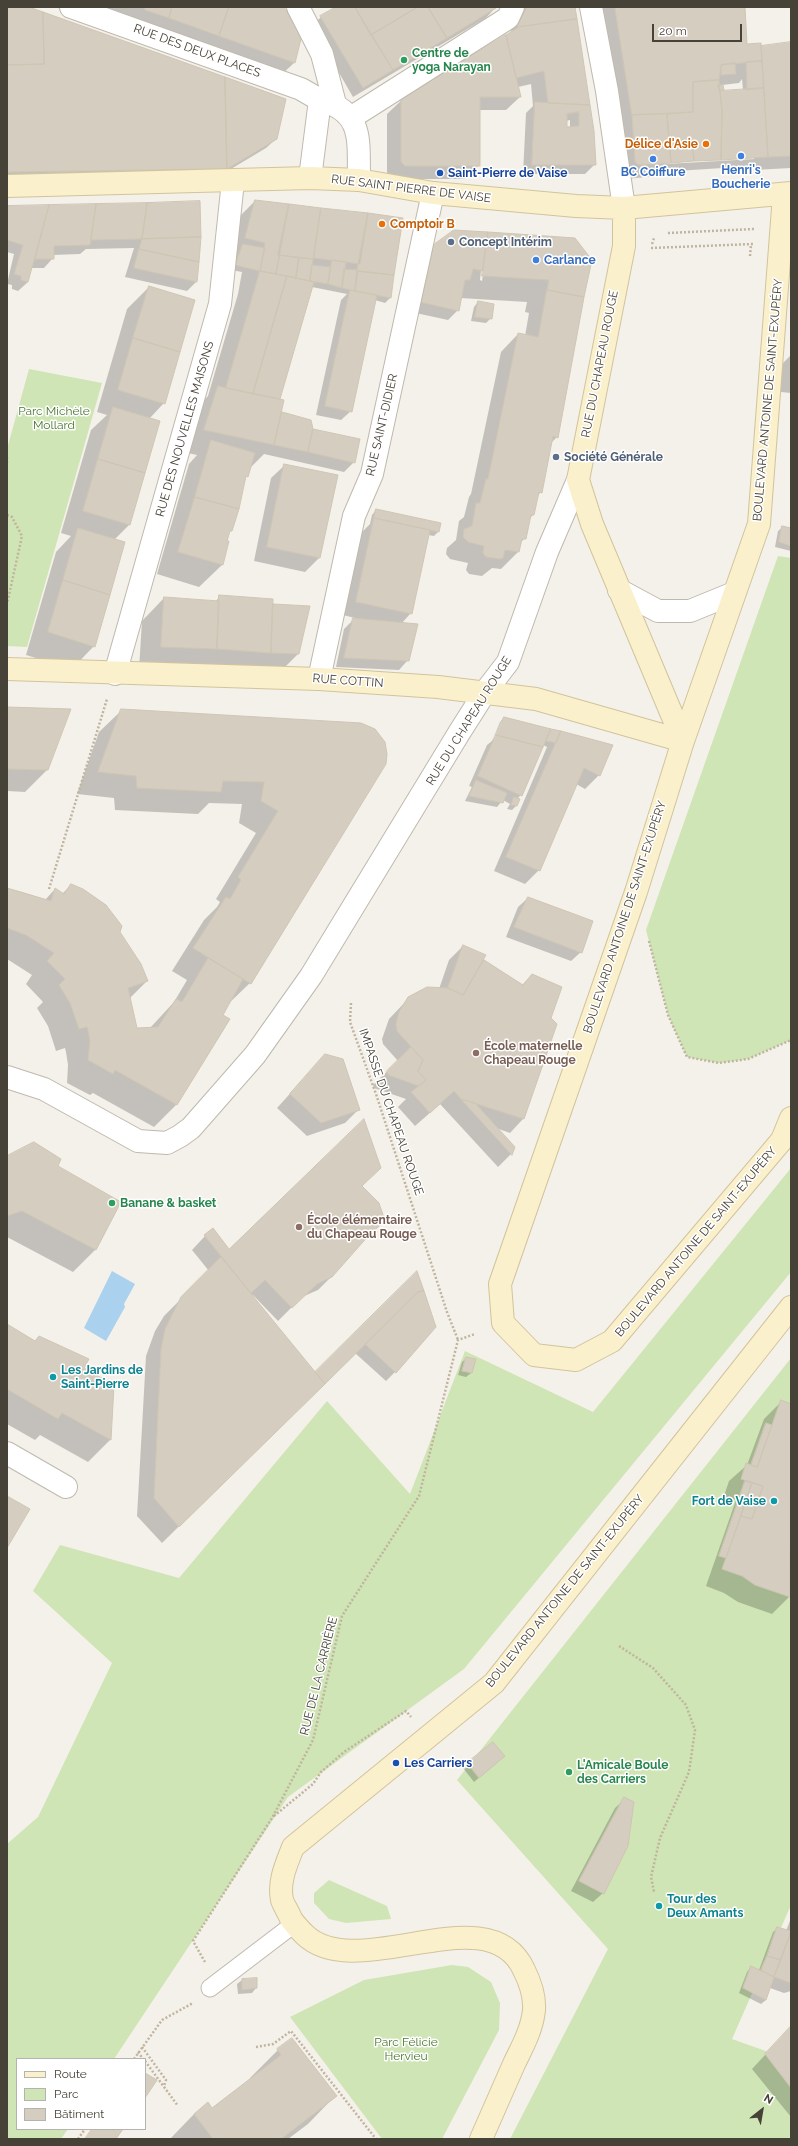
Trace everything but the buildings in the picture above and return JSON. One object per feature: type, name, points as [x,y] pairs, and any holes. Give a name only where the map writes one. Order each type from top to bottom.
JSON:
[{"type":"street","name":"RUE DES DEUX PLACES","points":[[72,7],[302,89],[352,117]]},
{"type":"street","points":[[359,180],[358,136],[352,117],[508,18],[513,7]]},
{"type":"street","name":"RUE DU CHAPEAU ROUGE","points":[[7,1076],[44,1089],[138,1141],[167,1143],[191,1128],[255,1055],[310,976],[486,692],[508,662],[547,552],[578,480],[624,246],[624,208],[607,90],[591,7]]},
{"type":"street","points":[[303,9],[322,54],[327,102],[310,178]]},
{"type":"street","name":"RUE SAINT PIERRE DE VAISE","points":[[7,186],[310,178],[359,180],[433,192],[576,206],[624,208],[787,194]]},
{"type":"street","name":"RUE DES NOUVELLES MAISONS","points":[[114,674],[220,304],[233,181]]},
{"type":"street","name":"RUE SAINT-DIDIER","points":[[319,679],[354,516],[372,474],[433,192]]},
{"type":"street","name":"BOULEVARD ANTOINE DE SAINT-EXUPÉRY","points":[[787,194],[759,524],[683,741],[636,892],[500,1284],[503,1323],[534,1355],[576,1360],[612,1341],[782,1140],[791,1118]]},
{"type":"street","points":[[578,480],[592,524],[683,741]]},
{"type":"street","points":[[619,590],[658,611],[690,612],[734,593]]},
{"type":"street","name":"RUE COTTIN","points":[[7,669],[114,674],[319,679],[486,692],[536,699],[683,741]]},
{"type":"street","name":"BOULEVARD ANTOINE DE SAINT-EXUPÉRY","points":[[481,2139],[530,2029],[534,2009],[532,1987],[519,1959],[502,1945],[477,1938],[448,1938],[360,1951],[334,1950],[312,1942],[294,1924],[282,1900],[283,1875],[293,1847],[494,1683],[791,1307]]},
{"type":"street","points":[[7,1453],[66,1487]]},
{"type":"lane","points":[[210,1988],[294,1924]]},
{"type":"path","points":[[644,248],[751,245],[756,242]]},
{"type":"path","points":[[750,260],[751,245]]},
{"type":"path","points":[[7,457],[7,463]]},
{"type":"path","points":[[7,515],[12,517],[22,536],[7,604]]},
{"type":"path","points":[[49,890],[114,674]]},
{"type":"path","points":[[649,940],[668,1015],[687,1057],[719,1063],[748,1059],[791,1040]]},
{"type":"path","name":"IMPASSE DU CHAPEAU ROUGE","points":[[351,1003],[350,1022],[376,1094],[447,1312],[458,1340]]},
{"type":"path","points":[[458,1340],[475,1334]]},
{"type":"path","name":"RUE DE LA CARRIÈRE","points":[[210,1988],[211,1974],[193,1941],[272,1818],[313,1740],[342,1616],[419,1496],[458,1340]]},
{"type":"path","points":[[619,1646],[653,1668],[686,1705],[695,1730],[689,1772],[660,1838],[651,1876],[654,1892]]},
{"type":"path","points":[[272,1818],[313,1784],[321,1772],[344,1752],[406,1712],[430,1735]]},
{"type":"path","points":[[135,2058],[162,2020],[201,1999],[210,1988]]},
{"type":"path","points":[[256,2047],[273,2044],[291,2030],[376,2139]]},
{"type":"path","points":[[142,2048],[166,2080],[164,2086]]},
{"type":"path","points":[[138,2052],[142,2058]]},
{"type":"path","points":[[146,2063],[178,2106]]},
{"type":"path","points":[[78,2139],[84,2130]]},
{"type":"green space","name":"Parc Michèle Mollard","points":[[29,369],[102,383],[27,647],[7,646],[7,449]]},
{"type":"green space","points":[[778,556],[791,558],[791,1040],[748,1059],[719,1063],[687,1057],[668,1015],[646,930]]},
{"type":"green space","points":[[791,1168],[791,1272],[464,1669],[288,1797],[115,2058],[16,2058],[16,2130],[67,2130],[61,2139],[7,2139],[7,1844],[38,1817],[112,1663],[33,1591],[60,1545],[179,1578],[327,1401],[410,1494],[465,1351],[593,1412]]},
{"type":"green space","points":[[791,1358],[791,1905],[732,2039],[791,2060],[791,2139],[510,2139],[608,1949],[457,1780]]},
{"type":"green space","points":[[329,1880],[387,1906],[391,1919],[346,1923],[329,1919],[314,1903],[314,1893]]},
{"type":"green space","name":"Parc Félicie Hervieu","points":[[452,1965],[468,1967],[491,1982],[500,2003],[499,2030],[442,2139],[382,2139],[290,2017],[364,1980]]},
{"type":"water","points":[[112,1271],[135,1284],[124,1304],[125,1307],[106,1341],[84,1328]]},
{"type":"place","name":"Centre de yoga Narayan","points":[[404,60]]},
{"type":"place","name":"Délice d'Asie","points":[[706,144]]},
{"type":"place","name":"Henri's Boucherie","points":[[741,156]]},
{"type":"place","name":"BC Coiffure","points":[[653,159]]},
{"type":"place","name":"Saint-Pierre de Vaise","points":[[440,173]]},
{"type":"place","name":"Comptoir B","points":[[382,224]]},
{"type":"place","name":"Concept Intérim","points":[[451,242]]},
{"type":"place","name":"Carlance","points":[[536,260]]},
{"type":"place","name":"Société Générale","points":[[556,457]]},
{"type":"place","name":"École maternelle Chapeau Rouge","points":[[476,1053]]},
{"type":"place","name":"Banane & basket","points":[[112,1203]]},
{"type":"place","name":"École élémentaire du Chapeau Rouge","points":[[299,1227]]},
{"type":"place","name":"Les Jardins de Saint-Pierre","points":[[53,1377]]},
{"type":"place","name":"Fort de Vaise","points":[[774,1501]]},
{"type":"place","name":"Les Carriers","points":[[396,1763]]},
{"type":"place","name":"L'Amicale Boule des Carriers","points":[[569,1772]]},
{"type":"place","name":"Tour des Deux Amants","points":[[659,1906]]}]
